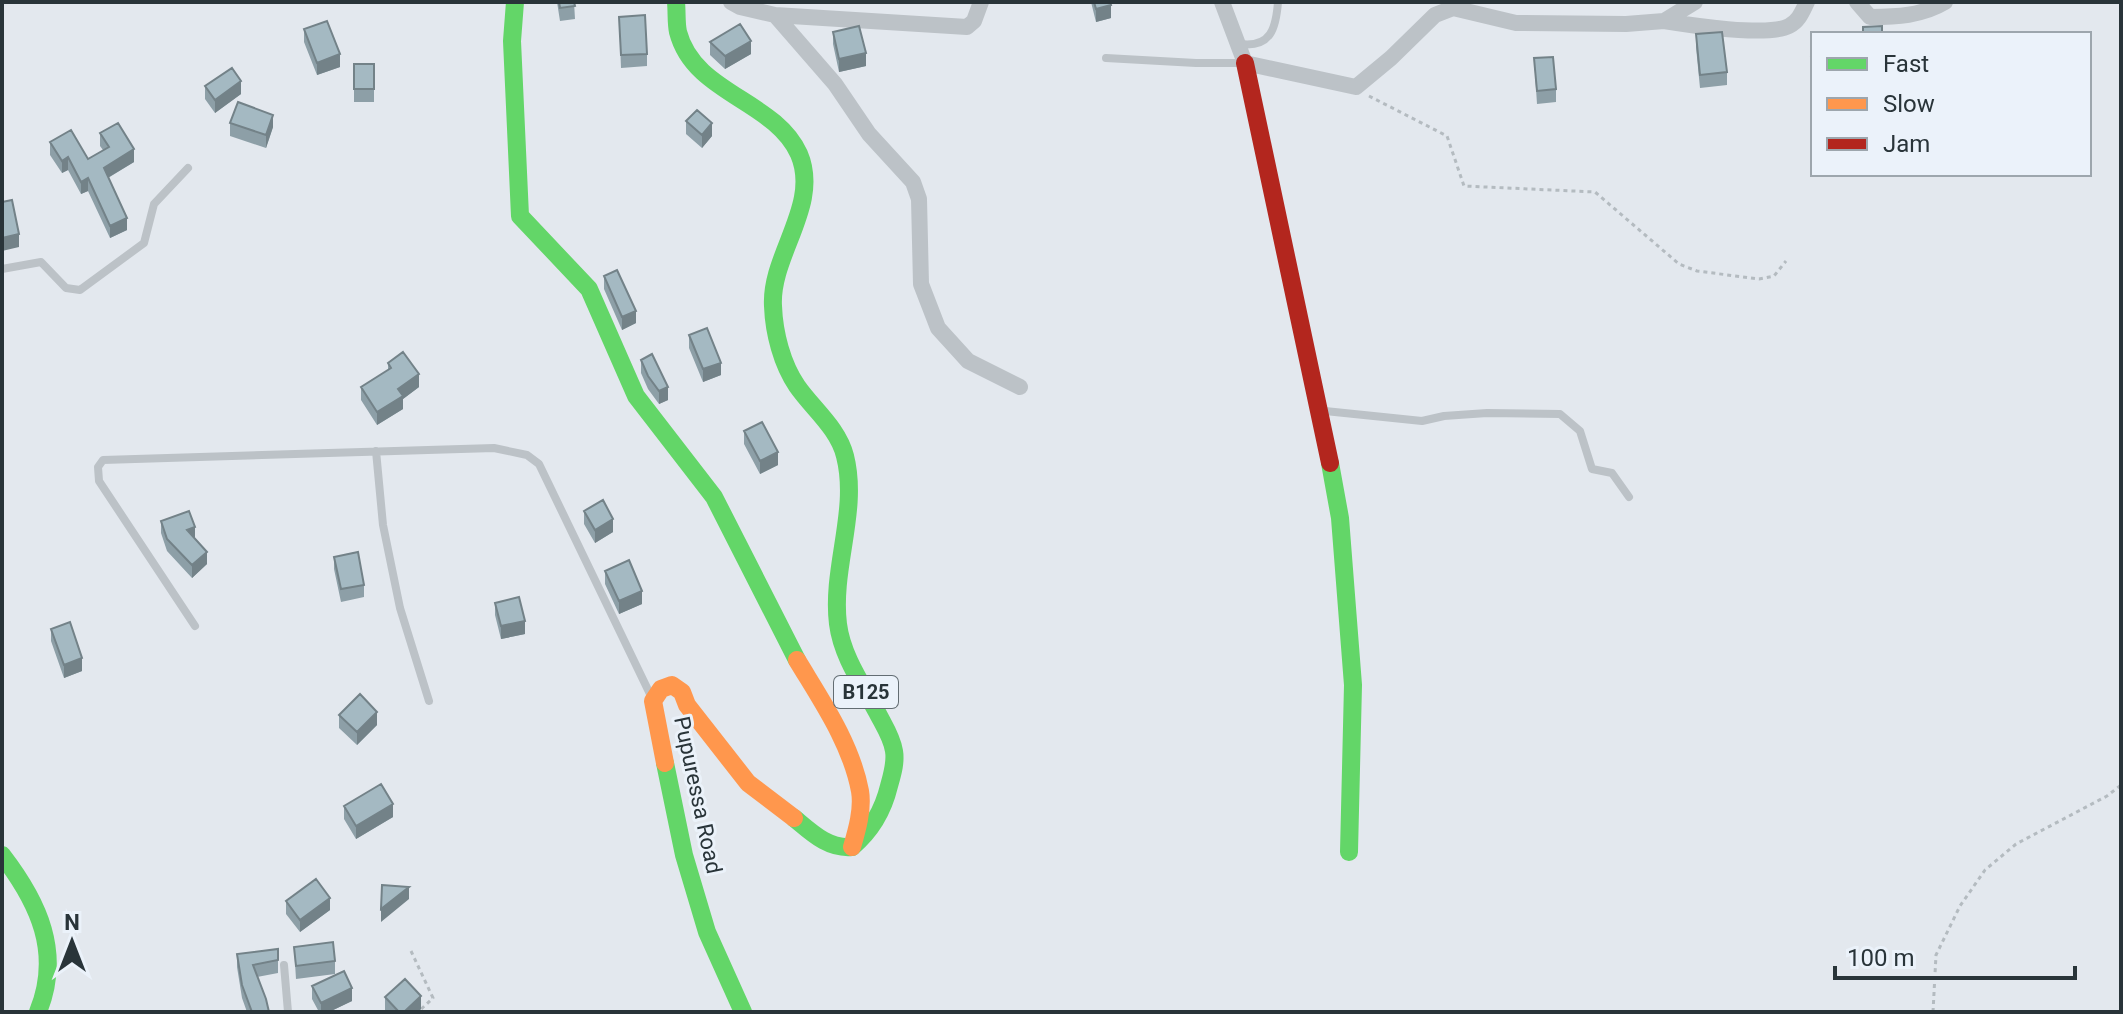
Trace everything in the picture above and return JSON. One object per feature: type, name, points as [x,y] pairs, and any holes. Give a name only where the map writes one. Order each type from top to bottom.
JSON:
[{"type":"main road","points":[[515,2],[512,41],[520,216],[589,289],[636,396],[714,497],[786,641],[840,733],[860,792],[858,826],[852,847]]},
{"type":"main road","name":"B125","points":[[676,2],[679,34],[692,61],[717,85],[769,120],[790,139],[800,156],[805,180],[800,211],[774,282],[776,329],[794,383],[838,438],[845,456],[847,481],[837,621],[842,647],[895,752],[887,799],[871,828],[852,847]]},
{"type":"main road","points":[[1245,63],[1321,410],[1340,518],[1353,685],[1349,852]]},
{"type":"main road","name":"Pupuressa Road","points":[[743,1012],[707,932],[684,855],[653,701],[661,689],[672,685],[682,692],[687,705],[748,783],[826,843],[834,847],[852,847]]},
{"type":"main road","points":[[2,855],[27,890],[48,950],[48,984],[38,1012]]},
{"type":"street","points":[[731,2],[775,15],[967,27],[974,21],[981,2]]},
{"type":"street","points":[[1222,2],[1245,63],[1356,87],[1435,15],[1453,8],[1516,23],[1626,24],[1664,21],[1700,27],[1777,30],[1798,20],[1807,2]]},
{"type":"street","points":[[1664,21],[1695,2]]},
{"type":"street","points":[[1857,2],[1870,17],[1900,17],[1945,2]]},
{"type":"street","points":[[775,15],[835,84],[869,134],[913,182],[919,199],[921,284],[938,328],[968,361],[1020,387]]},
{"type":"lane","points":[[1240,44],[1254,46],[1268,36],[1275,27],[1278,2]]},
{"type":"lane","points":[[1106,58],[1245,63]]},
{"type":"lane","points":[[2,269],[41,262],[66,288],[80,290],[144,243],[154,204],[188,168]]},
{"type":"lane","points":[[1321,410],[1422,421],[1487,413],[1560,414],[1580,431],[1592,469],[1612,473],[1629,497]]},
{"type":"lane","points":[[195,626],[99,481],[98,467],[103,460],[494,448],[527,455],[539,464],[653,701]]},
{"type":"lane","points":[[376,451],[383,525],[400,608],[429,701]]},
{"type":"lane","points":[[284,965],[288,1012]]},
{"type":"path","points":[[1356,87],[1380,104],[1447,136],[1464,186],[1595,192],[1679,264],[1697,271],[1759,279],[1774,276],[1786,261]]},
{"type":"path","points":[[1933,1012],[1936,955],[1960,906],[1985,870],[2016,844],[2107,796],[2121,785]]},
{"type":"path","points":[[411,951],[433,998],[418,1012]]},
{"type":"building","points":[[559,2],[574,2],[575,6],[560,8]]},
{"type":"building","points":[[1094,2],[1110,2],[1111,5],[1096,9]]},
{"type":"building","points":[[645,15],[647,54],[621,55],[619,17]]},
{"type":"building","points":[[327,21],[340,54],[317,63],[304,29]]},
{"type":"building","points":[[740,24],[751,41],[725,56],[710,42]]},
{"type":"building","points":[[859,26],[866,53],[839,59],[833,32]]},
{"type":"building","points":[[1882,26],[1882,32],[1863,32],[1863,27]]},
{"type":"building","points":[[1722,32],[1727,72],[1700,75],[1696,34]]},
{"type":"building","points":[[1553,57],[1556,89],[1537,91],[1534,58]]},
{"type":"building","points":[[354,64],[374,64],[374,89],[354,89]]},
{"type":"building","points":[[232,68],[241,81],[215,100],[205,86]]},
{"type":"building","points":[[238,102],[273,115],[266,135],[230,123]]},
{"type":"building","points":[[697,110],[712,123],[702,135],[686,121]]},
{"type":"building","points":[[118,123],[134,149],[104,168],[127,218],[110,226],[88,178],[81,182],[68,157],[62,161],[50,142],[71,130],[88,159],[109,147],[100,133]]},
{"type":"building","points":[[12,200],[19,234],[2,238],[2,202]]},
{"type":"building","points":[[617,270],[636,311],[622,317],[604,276]]},
{"type":"building","points":[[707,328],[721,363],[703,369],[689,335]]},
{"type":"building","points":[[403,352],[419,374],[398,389],[403,396],[377,412],[361,387],[391,368],[388,363]]},
{"type":"building","points":[[652,354],[668,387],[659,391],[641,360]]},
{"type":"building","points":[[762,422],[778,452],[760,461],[744,431]]},
{"type":"building","points":[[603,500],[613,519],[595,530],[584,511]]},
{"type":"building","points":[[189,511],[195,527],[187,530],[207,552],[192,565],[167,539],[161,521]]},
{"type":"building","points":[[358,552],[364,585],[341,589],[334,557]]},
{"type":"building","points":[[629,560],[642,591],[619,601],[605,571]]},
{"type":"building","points":[[519,597],[525,621],[501,626],[495,603]]},
{"type":"building","points":[[70,622],[82,658],[64,665],[51,629]]},
{"type":"building","points":[[360,694],[377,712],[357,732],[339,715]]},
{"type":"building","points":[[381,784],[393,804],[356,826],[344,806]]},
{"type":"building","points":[[316,879],[330,898],[300,920],[286,901]]},
{"type":"building","points":[[382,885],[409,887],[381,909]]},
{"type":"building","points":[[333,942],[335,961],[296,966],[294,947]]},
{"type":"building","points":[[278,949],[278,960],[253,965],[269,1012],[252,1012],[242,985],[237,954]]},
{"type":"building","points":[[344,971],[352,988],[321,1003],[312,986]]},
{"type":"building","points":[[405,979],[421,996],[404,1012],[399,1012],[385,997]]},
{"type":"traffic: fast","points":[[515,2],[512,41],[520,216],[589,289],[636,396],[714,497],[797,660]]},
{"type":"traffic: fast","points":[[676,2],[678,32],[687,53],[700,70],[772,121],[788,136],[799,154],[804,173],[804,192],[774,287],[775,327],[783,358],[792,377],[831,428],[845,456],[849,498],[838,582],[838,624],[848,659],[887,731],[894,751],[893,769],[883,804],[870,827],[852,847],[828,843],[794,818]]},
{"type":"traffic: fast","points":[[1330,463],[1340,518],[1353,685],[1349,852]]},
{"type":"traffic: fast","points":[[665,763],[684,855],[707,932],[743,1012]]},
{"type":"traffic: fast","points":[[2,855],[27,891],[43,929],[48,969],[38,1012]]},
{"type":"traffic: slow","points":[[797,660],[834,722],[856,773],[861,805],[852,847]]},
{"type":"traffic: slow","points":[[665,763],[653,701],[661,689],[672,685],[682,692],[687,705],[748,783],[794,818]]},
{"type":"traffic: jam","points":[[1245,63],[1330,463]]}]
